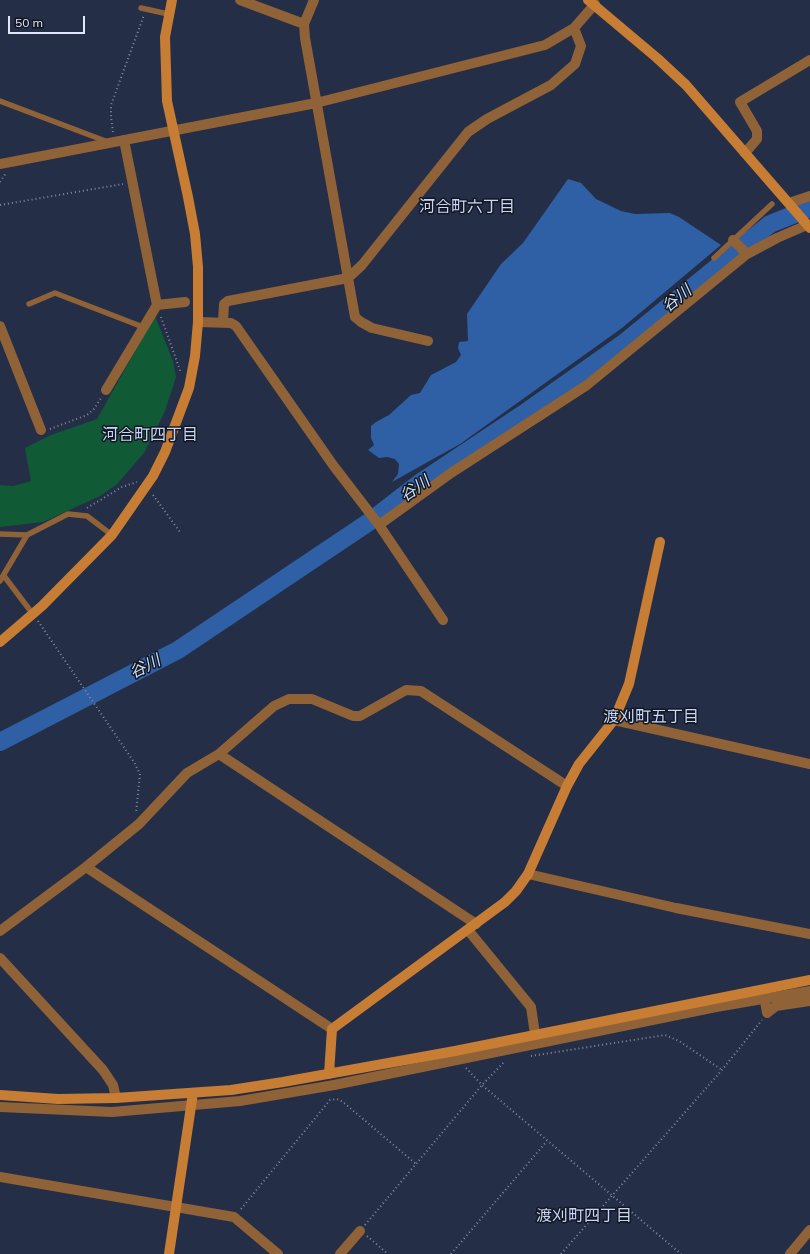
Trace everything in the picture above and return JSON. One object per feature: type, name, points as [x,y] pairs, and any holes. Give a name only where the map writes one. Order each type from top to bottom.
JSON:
[{"type":"street","points":[[0,642],[31,611],[89,560],[112,535],[165,452],[186,397],[195,356],[198,322],[198,267],[195,234],[167,102],[164,68],[165,37],[168,14],[172,0]]},
{"type":"street","points":[[240,0],[304,24]]},
{"type":"street","points":[[314,0],[304,24],[304,38],[355,317],[372,328],[428,341]]},
{"type":"street","points":[[0,164],[316,104],[545,45],[574,28],[593,1],[657,58],[686,86],[808,226],[745,253],[586,385],[451,473],[378,524]]},
{"type":"street","points":[[223,322],[224,304],[228,301],[348,278],[362,265],[468,132],[487,119],[551,85],[575,64],[581,46],[574,28]]},
{"type":"street","points":[[745,153],[757,139],[757,131],[740,102],[810,60]]},
{"type":"street","points":[[106,390],[143,326],[157,305],[132,182],[116,141]]},
{"type":"street","points":[[789,204],[810,196]]},
{"type":"street","points":[[733,240],[745,253]]},
{"type":"street","points":[[157,305],[185,302]]},
{"type":"street","points":[[198,322],[223,322],[231,323],[236,326],[333,465],[378,524],[443,620]]},
{"type":"street","points":[[0,326],[41,430]]},
{"type":"street","points":[[332,1029],[472,927],[516,891],[528,874],[567,786],[579,764],[614,720],[629,684],[660,542]]},
{"type":"street","points":[[0,931],[86,867],[139,824],[187,773],[219,754],[274,706],[288,699],[312,699],[353,716],[360,716],[406,690],[421,691],[567,786]]},
{"type":"street","points":[[614,720],[810,764]]},
{"type":"street","points":[[219,754],[472,927],[530,1007],[535,1034]]},
{"type":"street","points":[[86,867],[332,1029]]},
{"type":"street","points":[[528,874],[676,908],[810,934]]},
{"type":"street","points":[[0,958],[103,1070],[112,1085],[116,1098]]},
{"type":"street","points":[[0,1095],[58,1099],[116,1098],[231,1090],[329,1074],[810,980]]},
{"type":"street","points":[[763,989],[768,1013],[776,1006],[810,1001]]},
{"type":"street","points":[[0,1107],[112,1112],[240,1101],[334,1085],[561,1038],[810,991]]},
{"type":"street","points":[[329,1074],[332,1029]]},
{"type":"street","points":[[169,1254],[193,1093]]},
{"type":"street","points":[[0,1178],[234,1217],[278,1254]]},
{"type":"street","points":[[790,1254],[810,1230]]},
{"type":"street","points":[[340,1254],[360,1231]]},
{"type":"lane","points":[[144,9],[168,14]]},
{"type":"lane","points":[[0,101],[116,141]]},
{"type":"lane","points":[[714,258],[772,204]]},
{"type":"lane","points":[[29,304],[55,293],[143,326]]},
{"type":"lane","points":[[0,534],[27,535],[68,514],[87,516],[112,535]]},
{"type":"lane","points":[[0,581],[27,535]]},
{"type":"lane","points":[[4,576],[31,611]]},
{"type":"path","points":[[116,141],[110,117],[111,105],[144,9]]},
{"type":"path","points":[[0,205],[132,182]]},
{"type":"path","points":[[157,305],[182,375]]},
{"type":"path","points":[[41,430],[47,430],[87,415],[94,409],[106,390]]},
{"type":"path","points":[[79,515],[89,507],[122,488],[144,483],[180,532]]},
{"type":"path","points":[[31,611],[97,706],[140,774],[136,811],[139,824]]},
{"type":"path","points":[[561,1254],[722,1070],[768,1013]]},
{"type":"path","points":[[528,1056],[665,1035],[678,1041],[722,1070]]},
{"type":"path","points":[[388,1254],[360,1231],[482,1085],[506,1060]]},
{"type":"path","points":[[482,1085],[681,1254]]},
{"type":"path","points":[[234,1217],[330,1100],[337,1099],[343,1102],[416,1164]]},
{"type":"path","points":[[451,1254],[547,1141]]},
{"type":"green space","points":[[155,316],[173,361],[176,377],[165,411],[144,453],[117,484],[100,496],[43,522],[0,527],[0,485],[13,486],[31,481],[25,448],[51,435],[97,419]]},
{"type":"water","points":[[568,179],[581,183],[596,199],[621,211],[635,214],[670,213],[679,217],[721,245],[622,328],[460,444],[392,482],[398,474],[399,464],[395,459],[387,457],[379,458],[368,450],[374,445],[371,438],[371,426],[389,415],[411,395],[420,393],[431,375],[456,362],[461,355],[458,348],[459,342],[468,341],[467,314],[501,264],[523,243]]},
{"type":"waterway","name":"谷川","points":[[0,742],[178,650],[369,522],[418,484],[523,414],[625,342],[770,224],[810,208]]},
{"type":"district","name":"河合町六丁目","points":[[467,207]]},
{"type":"district","name":"河合町四丁目","points":[[150,435]]},
{"type":"district","name":"渡刈町五丁目","points":[[651,717]]},
{"type":"district","name":"渡刈町四丁目","points":[[584,1216]]}]
